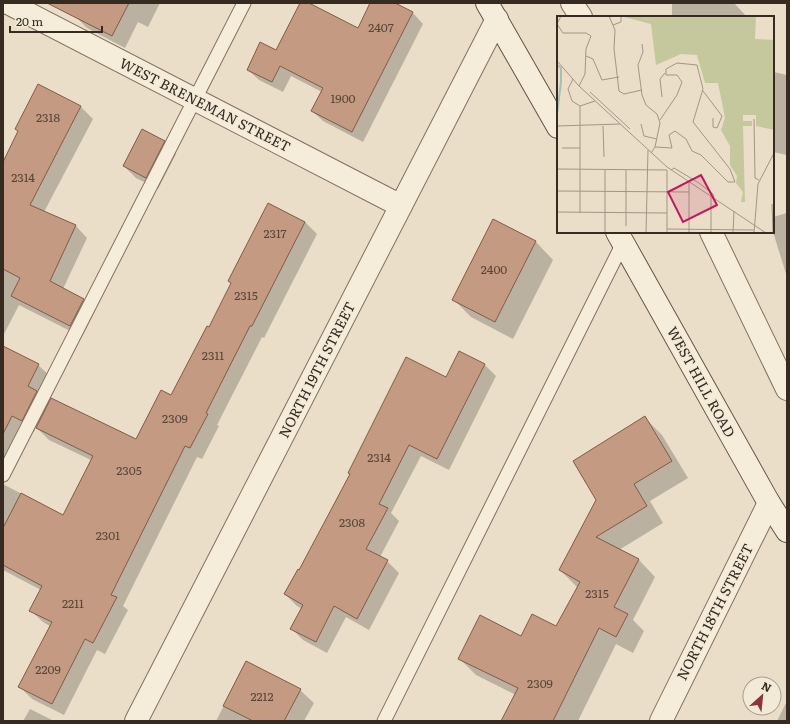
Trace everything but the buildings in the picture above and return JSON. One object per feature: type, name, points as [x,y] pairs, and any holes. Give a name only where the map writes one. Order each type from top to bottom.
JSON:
[{"type":"street","name":"WEST BRENEMAN STREET","points":[[8,3],[401,206]]},
{"type":"street","points":[[572,3],[581,16]]},
{"type":"street","points":[[492,11],[557,125]]},
{"type":"street","name":"NORTH 19TH STREET","points":[[136,721],[401,206],[492,11]]},
{"type":"street","points":[[711,233],[787,389]]},
{"type":"street","name":"WEST HILL ROAD","points":[[620,238],[769,503],[787,530]]},
{"type":"street","name":"NORTH 18TH STREET","points":[[661,721],[769,503]]},
{"type":"lane","points":[[3,475],[244,3]]},
{"type":"lane","points":[[384,721],[620,238]]}]
